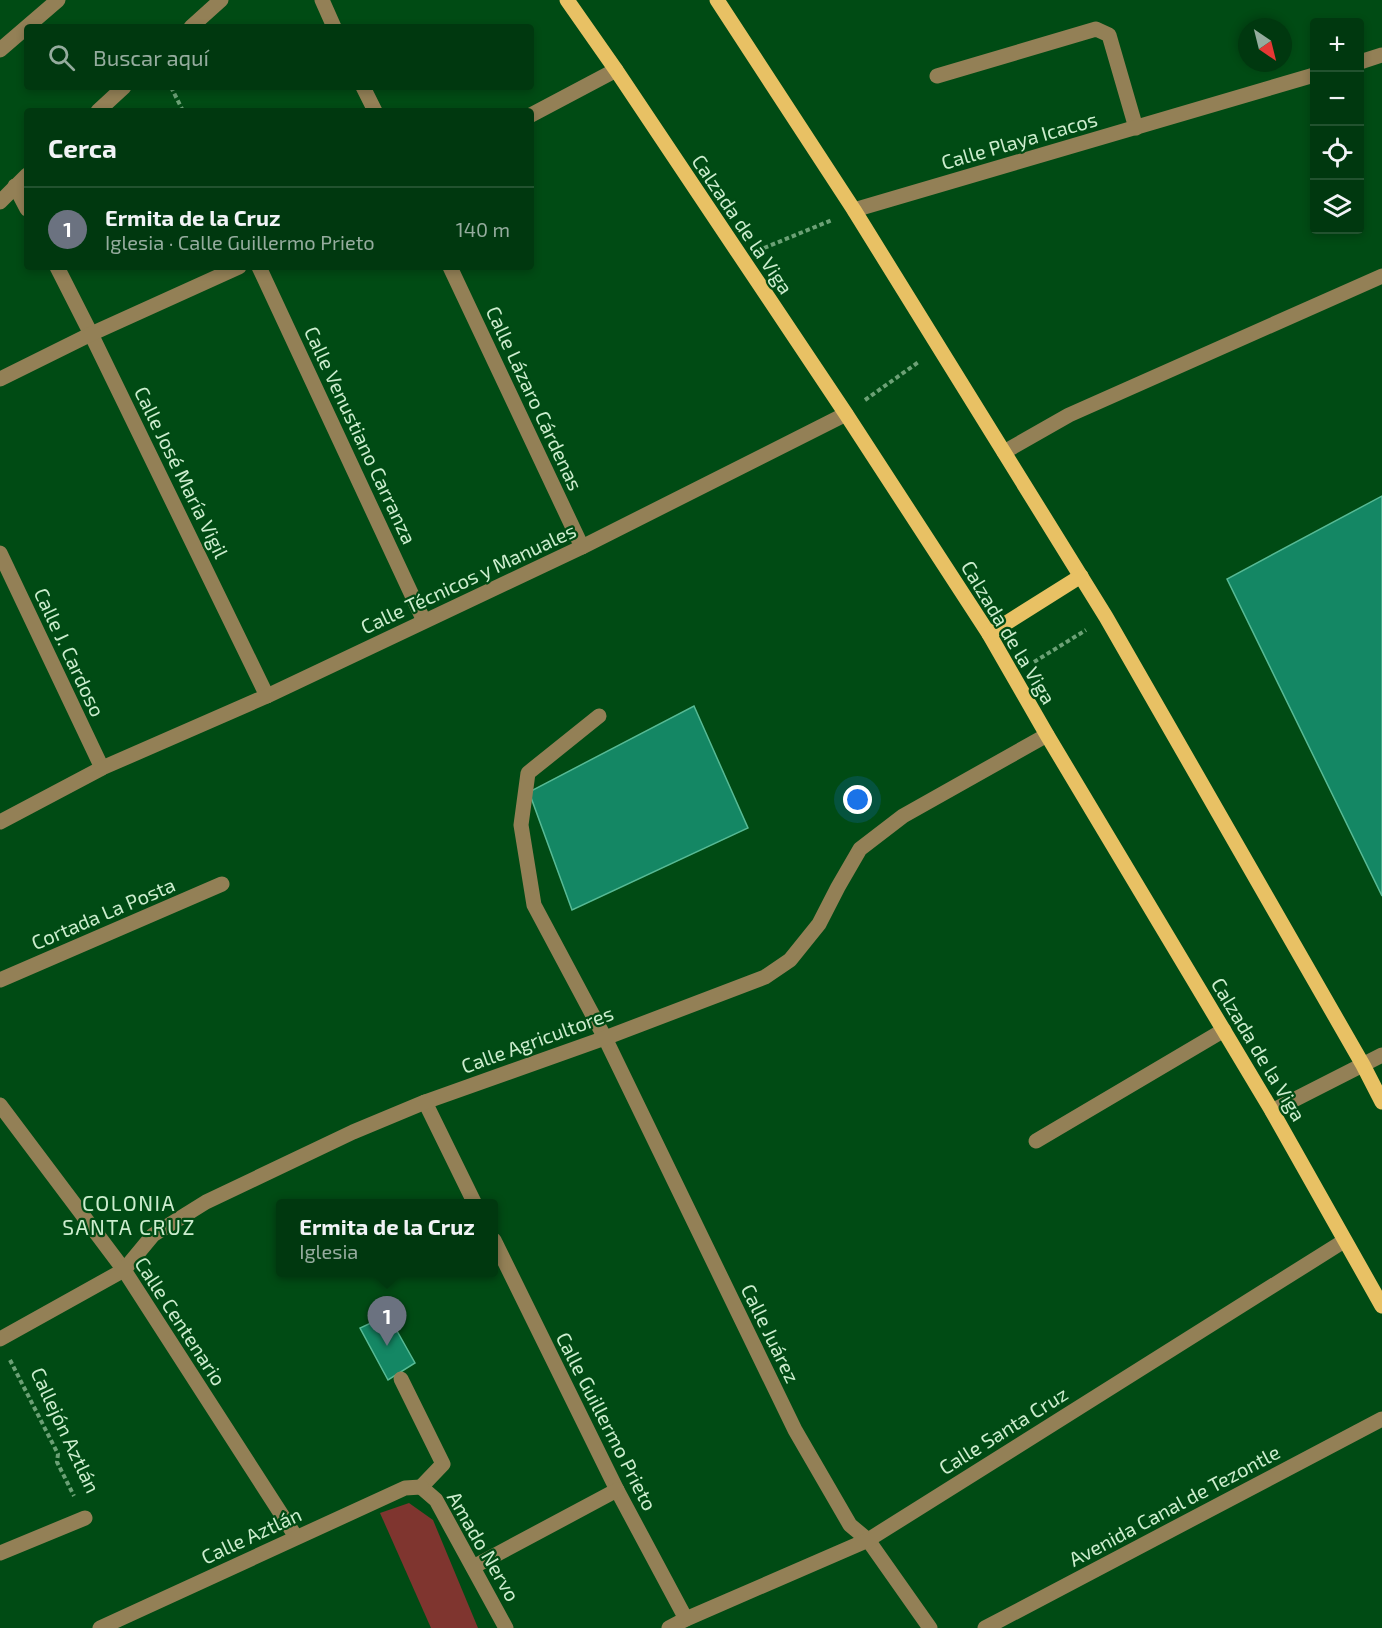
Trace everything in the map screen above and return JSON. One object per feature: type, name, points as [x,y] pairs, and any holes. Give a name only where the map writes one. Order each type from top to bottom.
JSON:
[{"type":"main road","name":"Calzada de la Viga","points":[[567,0],[846,414],[989,634],[1272,1111],[1382,1306]]},
{"type":"main road","points":[[717,0],[854,210],[1106,617],[1382,1102]]},
{"type":"main road","points":[[989,634],[1081,576]]},
{"type":"street","points":[[30,24],[58,0]]},
{"type":"street","points":[[194,24],[221,0]]},
{"type":"street","points":[[322,0],[333,24]]},
{"type":"street","points":[[0,50],[24,29]]},
{"type":"street","points":[[937,76],[1096,29],[1109,35],[1136,128]]},
{"type":"street","points":[[1364,60],[1382,55]]},
{"type":"street","points":[[534,113],[616,70]]},
{"type":"street","name":"Calle Playa Icacos","points":[[854,210],[1310,76]]},
{"type":"street","points":[[101,108],[121,90]]},
{"type":"street","points":[[364,90],[374,108]]},
{"type":"street","points":[[0,202],[24,178]]},
{"type":"street","points":[[15,186],[24,204]]},
{"type":"street","name":"Calle José María Vigil","points":[[59,270],[267,696]]},
{"type":"street","points":[[0,379],[91,334],[232,270]]},
{"type":"street","name":"Calle Venustiano Carranza","points":[[260,270],[424,621]]},
{"type":"street","name":"Calle Lázaro Cárdenas","points":[[451,270],[582,547]]},
{"type":"street","points":[[1004,452],[1069,415],[1382,276]]},
{"type":"street","name":"Calle Técnicos y Manuales","points":[[0,822],[102,768],[267,696],[582,547],[846,414]]},
{"type":"street","name":"Calle J. Cardoso","points":[[0,553],[102,768]]},
{"type":"street","name":"Calle Juárez","points":[[599,716],[528,773],[521,825],[534,905],[605,1038],[795,1430],[850,1524],[868,1540],[930,1628]]},
{"type":"street","name":"Calle Agricultores","points":[[3,1345],[124,1270],[153,1235],[206,1202],[353,1132],[425,1102],[605,1038],[765,976],[790,960],[819,924],[860,849],[903,816],[1047,735]]},
{"type":"street","name":"Cortada La Posta","points":[[0,980],[222,884]]},
{"type":"street","points":[[1036,1141],[1224,1030]]},
{"type":"street","points":[[1272,1111],[1382,1055]]},
{"type":"street","points":[[425,1102],[473,1199]]},
{"type":"street","name":"Calle Centenario","points":[[0,1104],[124,1270],[296,1538]]},
{"type":"street","name":"Calle Santa Cruz","points":[[669,1628],[686,1618],[868,1540],[1344,1241]]},
{"type":"street","name":"Calle Guillermo Prieto","points":[[498,1248],[617,1491],[686,1618]]},
{"type":"street","points":[[401,1379],[443,1464],[421,1487]]},
{"type":"street","name":"Avenida Canal de Tezontle","points":[[985,1628],[1382,1419]]},
{"type":"street","name":"Calle Aztlán","points":[[100,1628],[405,1488],[421,1487]]},
{"type":"street","name":"Amado Nervo","points":[[421,1487],[436,1500],[506,1628]]},
{"type":"street","points":[[472,1567],[617,1491]]},
{"type":"street","name":"Callejón Aztlán","points":[[0,1553],[85,1518]]},
{"type":"path","points":[[172,90],[182,108]]},
{"type":"path","points":[[740,258],[854,210]]},
{"type":"path","points":[[846,414],[940,347]]},
{"type":"path","points":[[1013,676],[1106,617]]},
{"type":"path","name":"Callejón Aztlán","points":[[3,1345],[58,1454],[57,1462],[85,1518]]},
{"type":"shaded area","points":[[409,1503],[433,1520],[478,1628],[431,1628],[380,1513]]},
{"type":"building","points":[[1382,496],[1382,896],[1227,579]]},
{"type":"building","points":[[694,706],[748,828],[572,910],[529,792]]},
{"type":"building","points":[[388,1315],[415,1363],[388,1380],[360,1328]]},
{"type":"place","name":"Ermita de la Cruz","points":[[387,1346]]},
{"type":"district","name":"COLONIA SANTA CRUZ","points":[[129,1214]]}]
